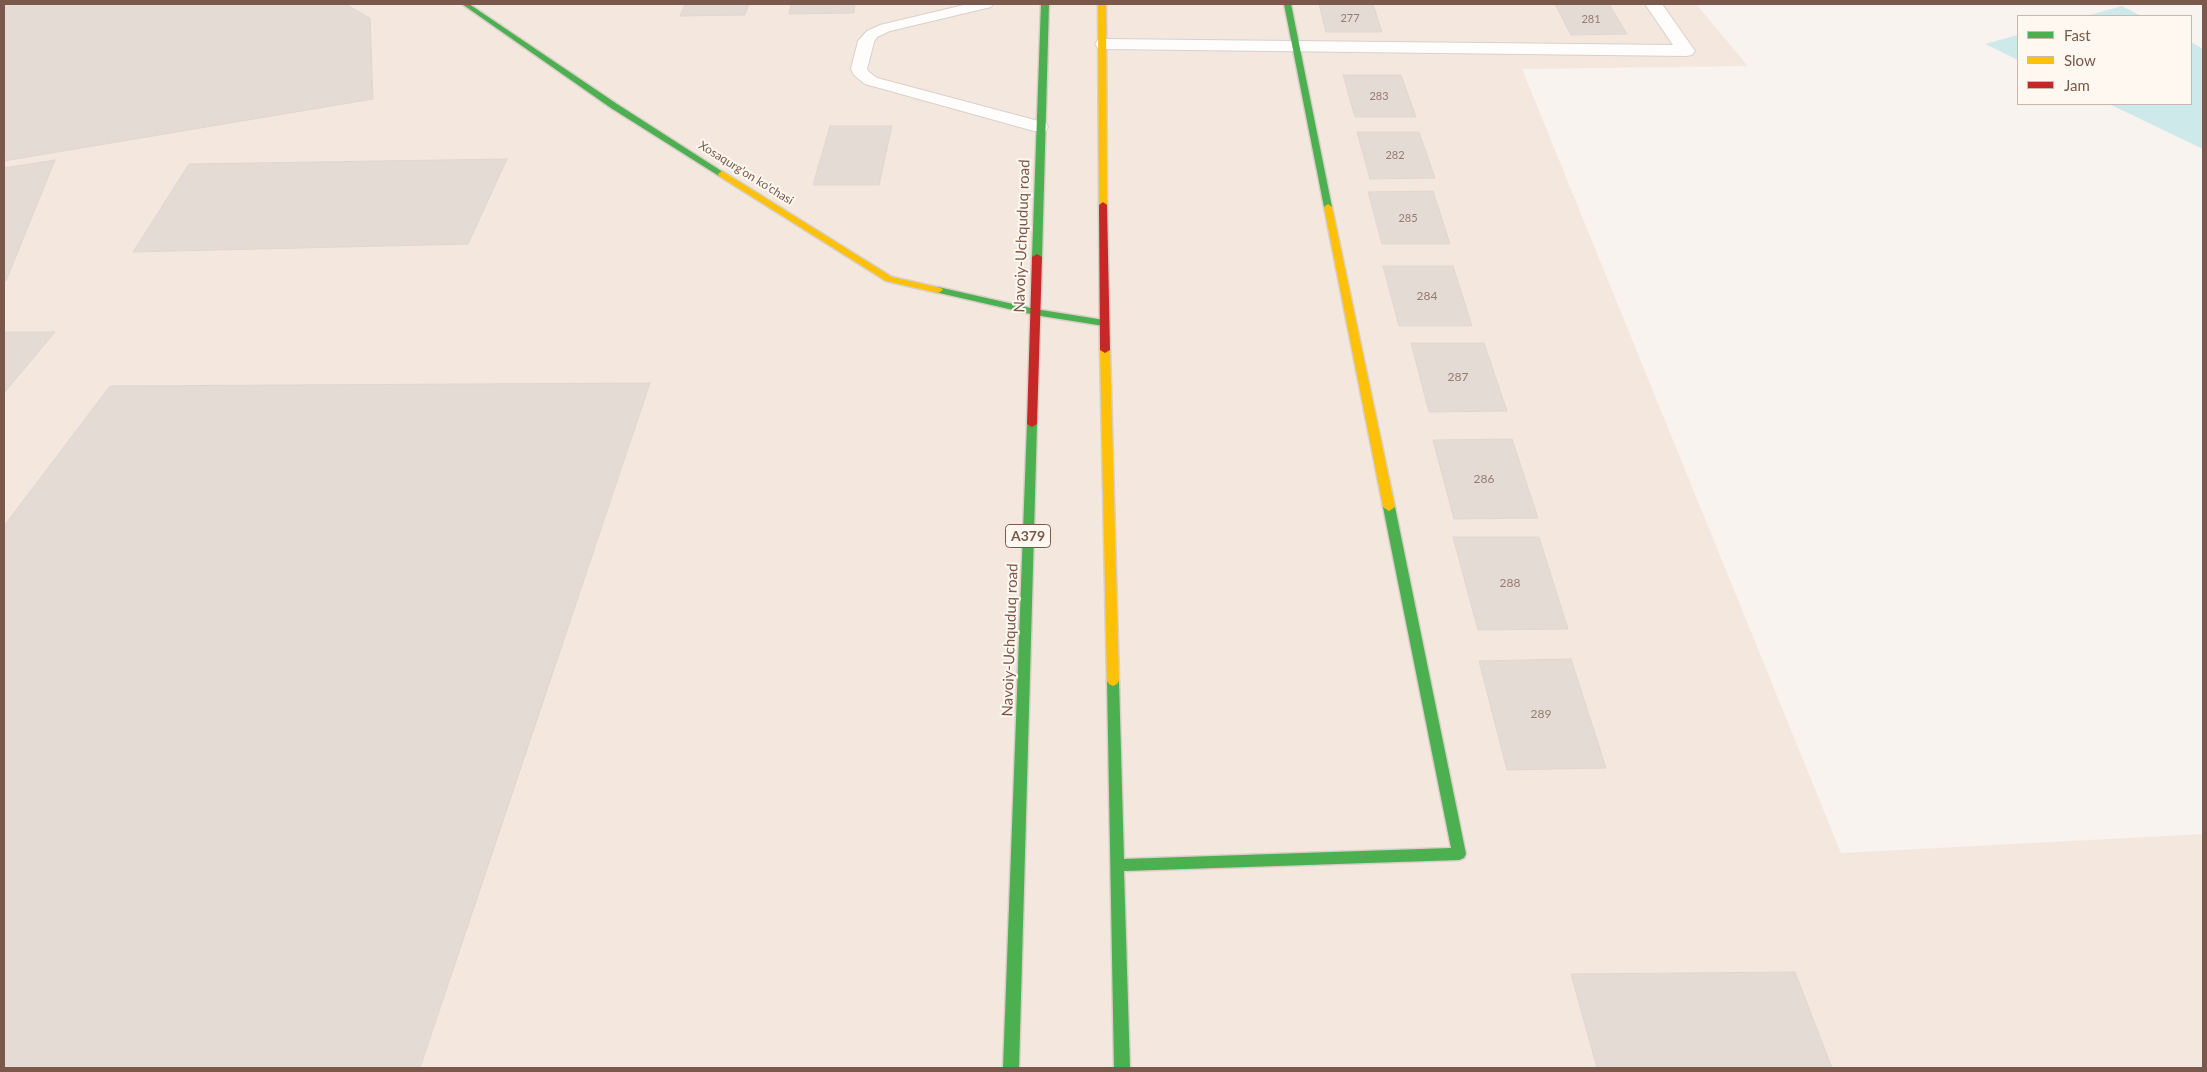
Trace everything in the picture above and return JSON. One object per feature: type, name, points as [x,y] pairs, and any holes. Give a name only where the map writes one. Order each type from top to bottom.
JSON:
[{"type":"main road","name":"Xosaqurg'on ko'chasi","points":[[465,4],[614,106],[888,279],[1035,312],[1104,323]]},
{"type":"main road","name":"Navoiy-Uchquduq road","points":[[1011,1068],[1044,4]]},
{"type":"main road","points":[[1102,4],[1104,44],[1104,323],[1122,1068]]},
{"type":"main road","points":[[1118,865],[1460,854],[1287,4]]},
{"type":"street","points":[[1104,44],[1686,51],[1654,4]]},
{"type":"lane","points":[[986,4],[885,28],[872,34],[866,41],[859,68],[862,75],[871,81],[1040,127]]},
{"type":"shaded area","points":[[4,4],[1696,4],[1748,66],[1522,69],[1841,853],[2203,834],[2203,1068],[4,1068]]},
{"type":"water","points":[[2122,6],[2139,15],[2090,15]]},
{"type":"water","points":[[2017,35],[2017,60],[1985,44]]},
{"type":"water","points":[[2192,43],[2203,49],[2203,149],[2111,105],[2192,105]]},
{"type":"building","points":[[345,4],[370,18],[373,99],[4,161],[4,5]]},
{"type":"building","points":[[685,4],[749,4],[745,15],[680,16]]},
{"type":"building","points":[[791,4],[855,4],[854,13],[789,14]]},
{"type":"building","points":[[1319,4],[1373,4],[1382,32],[1326,32]]},
{"type":"building","points":[[1555,4],[1609,4],[1627,34],[1571,35]]},
{"type":"building","points":[[1343,75],[1401,75],[1416,117],[1355,117]]},
{"type":"building","points":[[830,126],[892,126],[879,185],[813,185]]},
{"type":"building","points":[[1357,132],[1419,132],[1435,178],[1370,179]]},
{"type":"building","points":[[507,159],[468,244],[133,252],[189,164]]},
{"type":"building","points":[[55,160],[6,281],[4,281],[4,168]]},
{"type":"building","points":[[1433,191],[1450,244],[1382,244],[1368,192]]},
{"type":"building","points":[[1383,266],[1453,266],[1472,326],[1399,326]]},
{"type":"building","points":[[4,332],[55,332],[4,393]]},
{"type":"building","points":[[1411,343],[1484,343],[1507,411],[1429,412]]},
{"type":"building","points":[[650,383],[420,1068],[4,1068],[4,526],[110,386]]},
{"type":"building","points":[[1512,439],[1538,518],[1454,519],[1433,440]]},
{"type":"building","points":[[1453,537],[1539,537],[1568,629],[1478,630]]},
{"type":"building","points":[[1571,659],[1606,768],[1507,770],[1479,661]]},
{"type":"building","points":[[1795,972],[1832,1068],[1597,1068],[1571,974]]},
{"type":"traffic: fast","points":[[465,4],[614,106],[722,174]]},
{"type":"traffic: fast","points":[[1037,257],[1045,4]]},
{"type":"traffic: fast","points":[[1287,4],[1328,207]]},
{"type":"traffic: fast","points":[[938,290],[1035,312],[1104,323]]},
{"type":"traffic: fast","points":[[1011,1068],[1032,424]]},
{"type":"traffic: fast","points":[[1118,865],[1459,854],[1389,507]]},
{"type":"traffic: fast","points":[[1113,681],[1122,1068]]},
{"type":"traffic: slow","points":[[1102,4],[1103,205]]},
{"type":"traffic: slow","points":[[722,174],[889,279],[938,290]]},
{"type":"traffic: slow","points":[[1328,207],[1389,507]]},
{"type":"traffic: slow","points":[[1105,350],[1113,681]]},
{"type":"traffic: jam","points":[[1103,205],[1105,350]]},
{"type":"traffic: jam","points":[[1032,424],[1037,257]]}]
